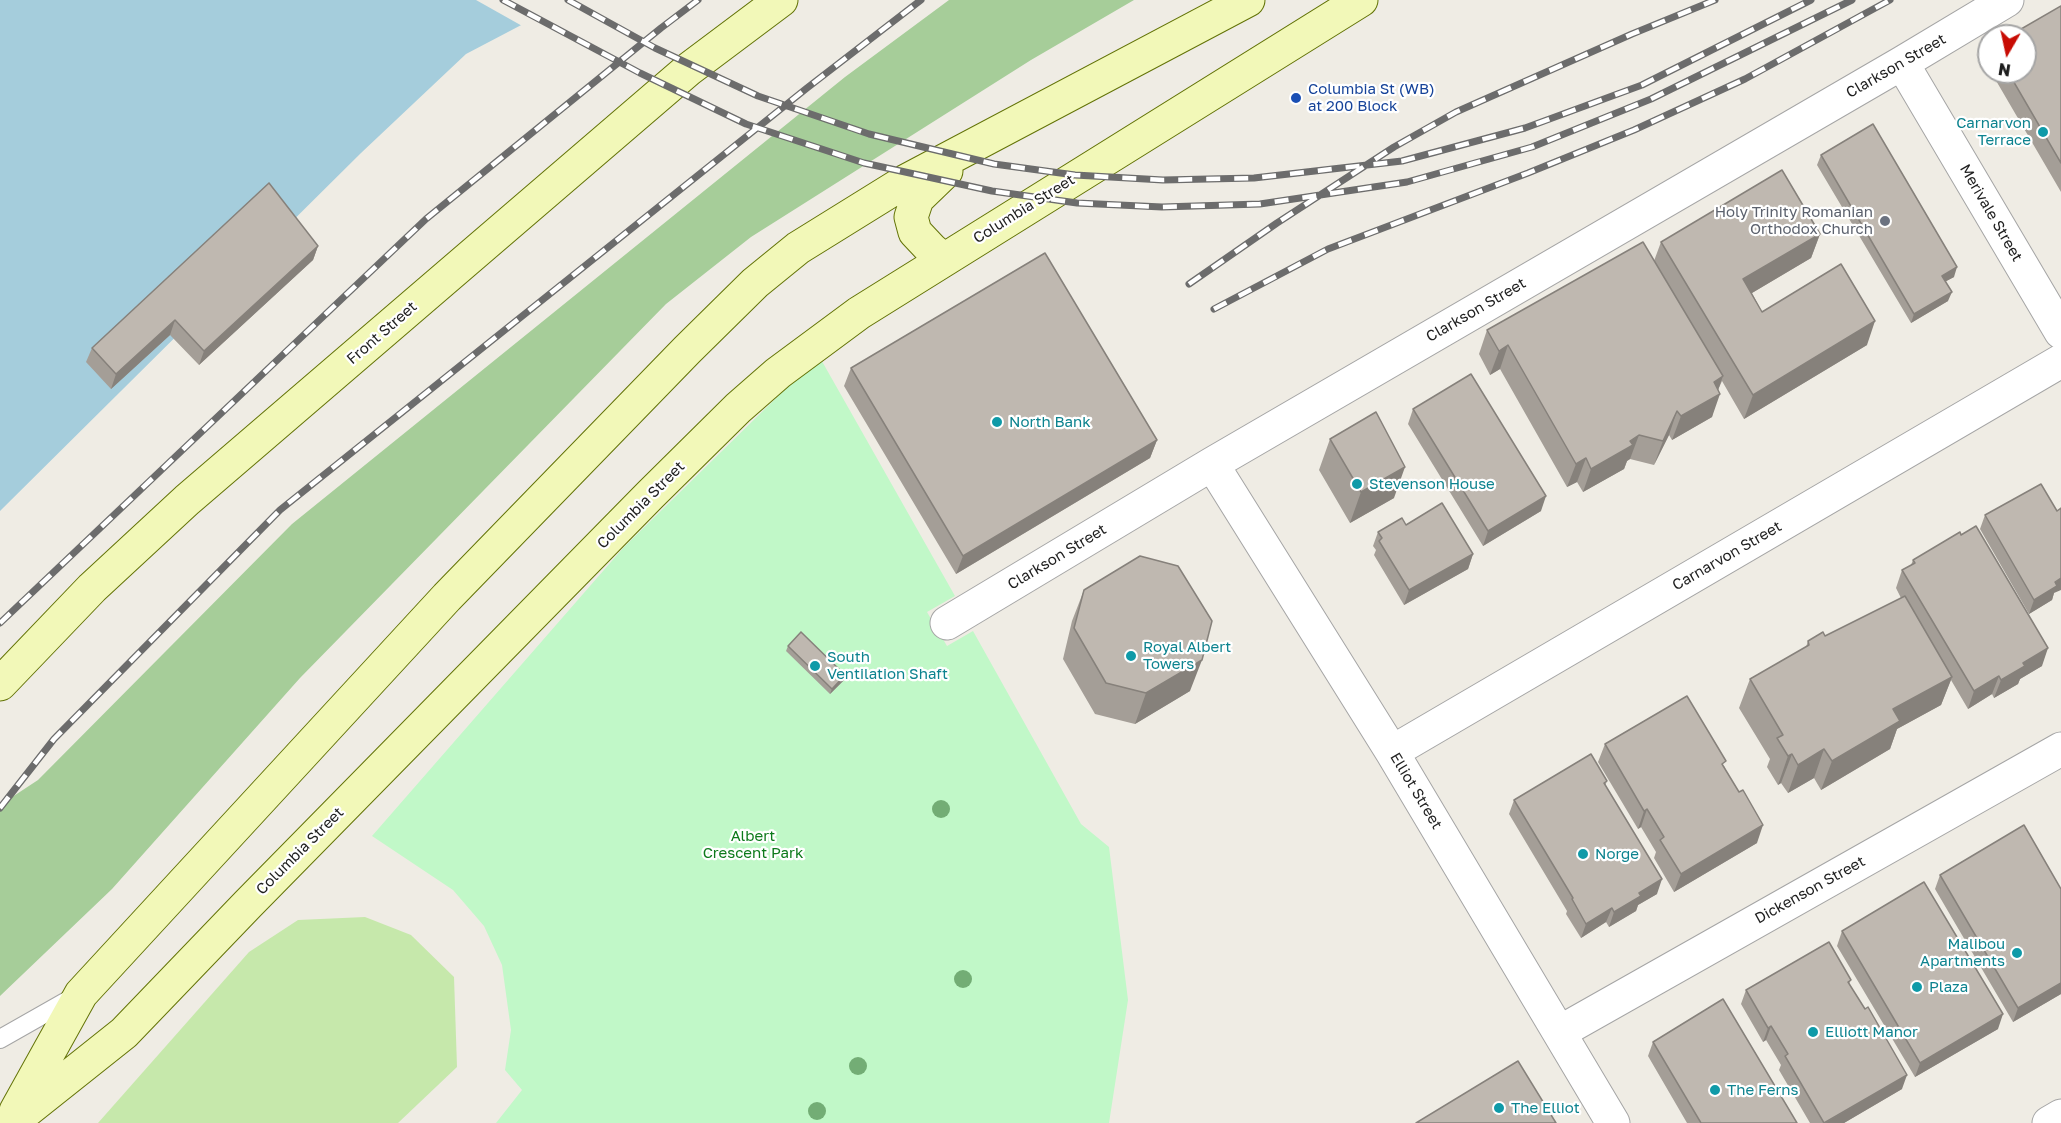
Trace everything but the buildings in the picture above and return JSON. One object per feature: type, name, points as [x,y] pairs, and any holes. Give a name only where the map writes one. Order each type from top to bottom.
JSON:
[{"type":"street","name":"Front Street","points":[[0,684],[92,588],[187,500],[689,69],[781,0]]},
{"type":"street","name":"Columbia Street","points":[[10,1123],[81,994],[447,597],[678,358],[755,283],[798,249],[839,221],[906,181],[1248,0]]},
{"type":"street","name":"Columbia Street","points":[[10,1123],[124,1033],[658,487],[738,408],[778,373],[860,313],[1361,0]]},
{"type":"street","name":"Clarkson Street","points":[[947,624],[1212,464],[2007,0]]},
{"type":"street","name":"Merivale Street","points":[[1902,63],[2061,333]]},
{"type":"street","points":[[944,260],[915,232],[911,217],[913,208],[923,193],[978,141]]},
{"type":"street","name":"Carnarvon Street","points":[[1392,752],[2061,361]]},
{"type":"street","name":"Elliot Street","points":[[1212,464],[1392,752],[1613,1123]]},
{"type":"street","name":"Dickenson Street","points":[[1560,1032],[2061,749]]},
{"type":"street","points":[[2049,1123],[2061,1116]]},
{"type":"lane","points":[[0,1039],[81,994]]},
{"type":"green space","points":[[949,0],[1134,0],[1031,60],[751,237],[666,304],[300,678],[112,889],[0,996],[0,805],[38,780],[292,524],[845,77]]},
{"type":"green space","name":"Albert Crescent Park","points":[[819,356],[955,596],[927,612],[947,646],[973,631],[1081,824],[1109,847],[1128,1000],[1109,1123],[496,1123],[522,1090],[505,1070],[511,1030],[502,965],[484,926],[453,890],[372,836],[624,547]]},
{"type":"green space","points":[[365,917],[411,935],[454,977],[457,1067],[398,1123],[98,1123],[249,952],[298,920]]},
{"type":"water","points":[[0,0],[569,0],[466,54],[361,153],[0,511]]},
{"type":"pier","points":[[476,0],[572,0],[524,27]]},
{"type":"railway","points":[[503,0],[640,73],[746,124],[864,163],[992,191],[1077,203],[1162,207],[1260,204],[1407,182],[1532,147],[1651,99],[1852,0]]},
{"type":"railway","points":[[568,0],[655,48],[758,96],[869,134],[994,164],[1075,175],[1163,180],[1254,178],[1402,161],[1525,128],[1642,85],[1811,0]]},
{"type":"railway","points":[[0,623],[426,219],[698,0]]},
{"type":"railway","points":[[0,808],[54,739],[280,510],[807,88],[921,0]]},
{"type":"railway","points":[[1189,284],[1277,223],[1394,147],[1456,112],[1715,0]]},
{"type":"railway","points":[[1214,309],[1328,249],[1634,130],[1745,79],[1890,0]]},
{"type":"place","name":"Columbia St (WB) at 200 Block","points":[[1296,98]]},
{"type":"place","name":"Carnarvon Terrace","points":[[2043,132]]},
{"type":"place","name":"Holy Trinity Romanian Orthodox Church","points":[[1885,221]]},
{"type":"place","name":"North Bank","points":[[997,422]]},
{"type":"place","name":"Stevenson House","points":[[1357,484]]},
{"type":"place","name":"Royal Albert Towers","points":[[1131,656]]},
{"type":"place","name":"South Ventilation Shaft","points":[[815,666]]},
{"type":"place","name":"Norge","points":[[1583,854]]},
{"type":"place","name":"Malibou Apartments","points":[[2017,953]]},
{"type":"place","name":"Plaza","points":[[1917,987]]},
{"type":"place","name":"Elliott Manor","points":[[1813,1032]]},
{"type":"place","name":"The Ferns","points":[[1715,1090]]},
{"type":"place","name":"The Elliot","points":[[1499,1108]]}]
